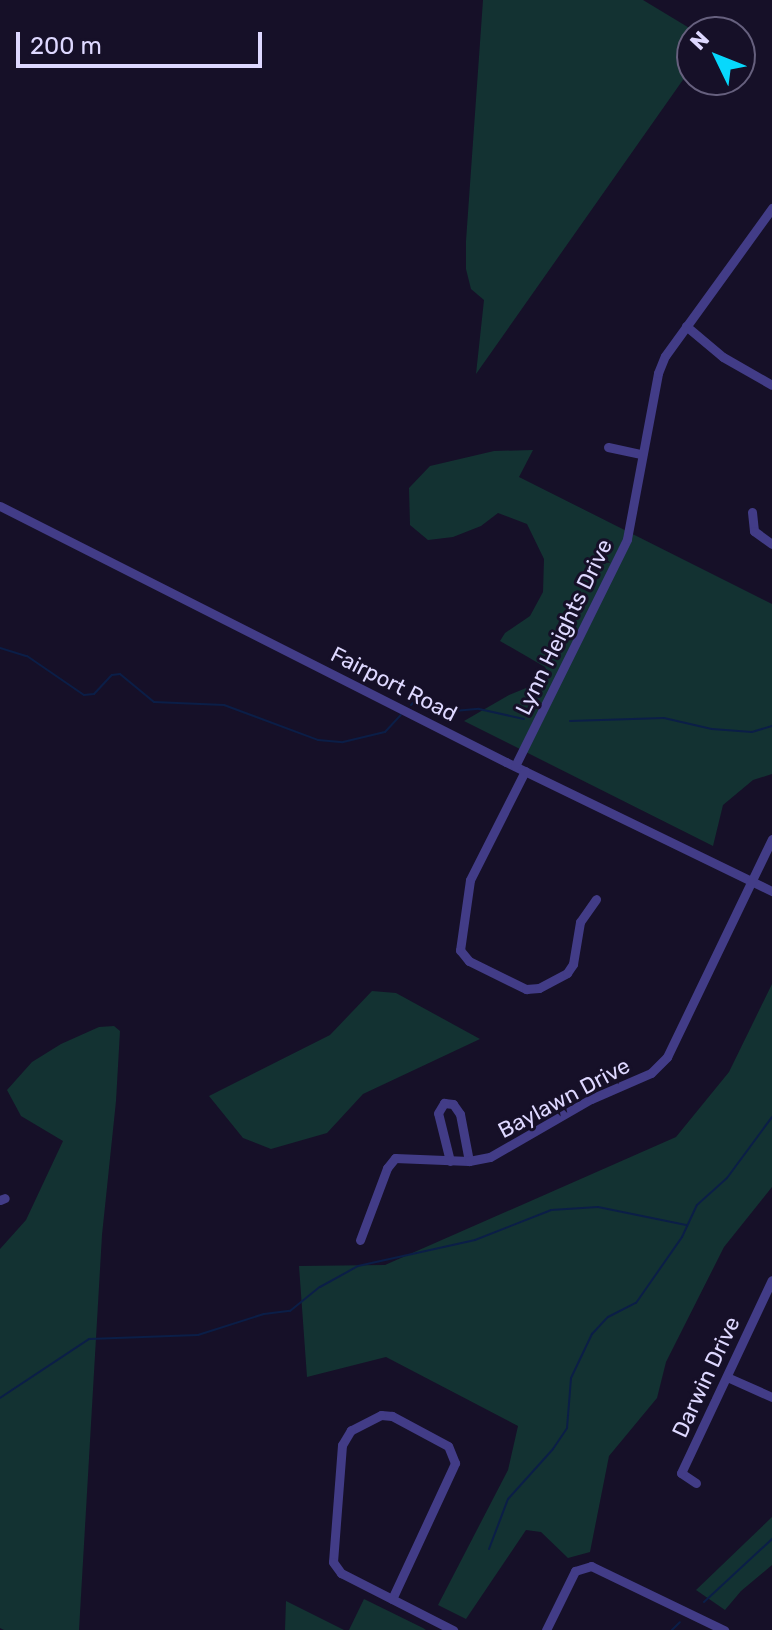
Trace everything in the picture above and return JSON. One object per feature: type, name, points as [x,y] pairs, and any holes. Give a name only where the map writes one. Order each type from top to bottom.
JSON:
[{"type":"street","name":"Lynn Heights Drive","points":[[596,899],[580,922],[573,964],[567,973],[539,988],[526,989],[469,961],[460,950],[470,880],[627,539],[658,373],[665,356],[772,208]]},
{"type":"street","points":[[686,326],[723,357],[772,385]]},
{"type":"street","points":[[608,447],[642,454]]},
{"type":"street","name":"Fairport Road","points":[[0,506],[772,891]]},
{"type":"street","points":[[752,512],[754,531],[772,544]]},
{"type":"street","name":"Baylawn Drive","points":[[360,1240],[387,1168],[395,1158],[469,1161],[490,1157],[591,1099],[651,1073],[667,1057],[772,839]]},
{"type":"street","name":"Baylawn Drive","points":[[450,1161],[438,1113],[444,1103],[453,1104],[460,1114],[469,1161]]},
{"type":"street","name":"Darwin Drive","points":[[696,1483],[681,1473],[772,1280]]},
{"type":"street","points":[[727,1377],[772,1397]]},
{"type":"street","points":[[392,1599],[455,1463],[448,1446],[392,1416],[381,1415],[351,1430],[342,1445],[333,1562],[341,1573],[392,1599],[453,1630]]},
{"type":"street","points":[[546,1630],[575,1571],[591,1566],[724,1630]]},
{"type":"green space","points":[[483,0],[643,0],[676,20],[676,90],[476,374],[484,300],[471,289],[466,269]]},
{"type":"green space","points":[[533,450],[519,477],[772,604],[772,774],[753,780],[723,805],[713,846],[464,721],[509,695],[536,684],[548,674],[545,667],[500,641],[505,633],[530,616],[543,592],[544,559],[527,524],[498,513],[481,526],[453,537],[428,540],[410,525],[409,488],[430,466],[494,451]]},
{"type":"green space","points":[[772,984],[772,1187],[724,1247],[666,1362],[657,1398],[609,1456],[590,1552],[568,1558],[541,1532],[526,1530],[466,1619],[438,1605],[508,1470],[518,1426],[386,1357],[307,1377],[299,1266],[385,1265],[676,1137],[729,1072]]},
{"type":"green space","points":[[372,991],[396,993],[480,1039],[363,1094],[327,1133],[271,1149],[243,1138],[209,1096],[330,1035]]},
{"type":"green space","points":[[114,1026],[120,1031],[116,1101],[102,1235],[79,1630],[4,1630],[0,1628],[0,1249],[26,1220],[63,1141],[21,1116],[7,1090],[32,1062],[61,1044],[99,1027]]},
{"type":"green space","points":[[772,1517],[772,1565],[741,1591],[725,1610],[696,1590]]},
{"type":"green space","points":[[364,1599],[423,1628],[426,1630],[349,1630]]},
{"type":"green space","points":[[286,1601],[344,1630],[285,1630]]},
{"type":"waterway","points":[[0,648],[27,656],[84,695],[94,694],[112,675],[120,674],[154,702],[224,705],[318,740],[343,742],[385,732],[401,715]]},
{"type":"waterway","points":[[411,705],[416,700],[454,711],[479,709],[524,719]]},
{"type":"waterway","points":[[570,721],[664,718],[712,729],[752,732],[772,726]]},
{"type":"waterway","points":[[489,1549],[508,1499],[553,1449],[567,1428],[571,1378],[592,1334],[608,1317],[636,1303],[682,1237],[697,1205],[727,1178],[772,1117]]},
{"type":"waterway","points":[[0,1398],[89,1339],[198,1335],[264,1314],[290,1311],[320,1287],[358,1266],[475,1240],[551,1210],[598,1207],[686,1225]]},
{"type":"waterway","points":[[704,1602],[772,1539]]},
{"type":"waterway","points":[[672,1630],[680,1622]]}]
